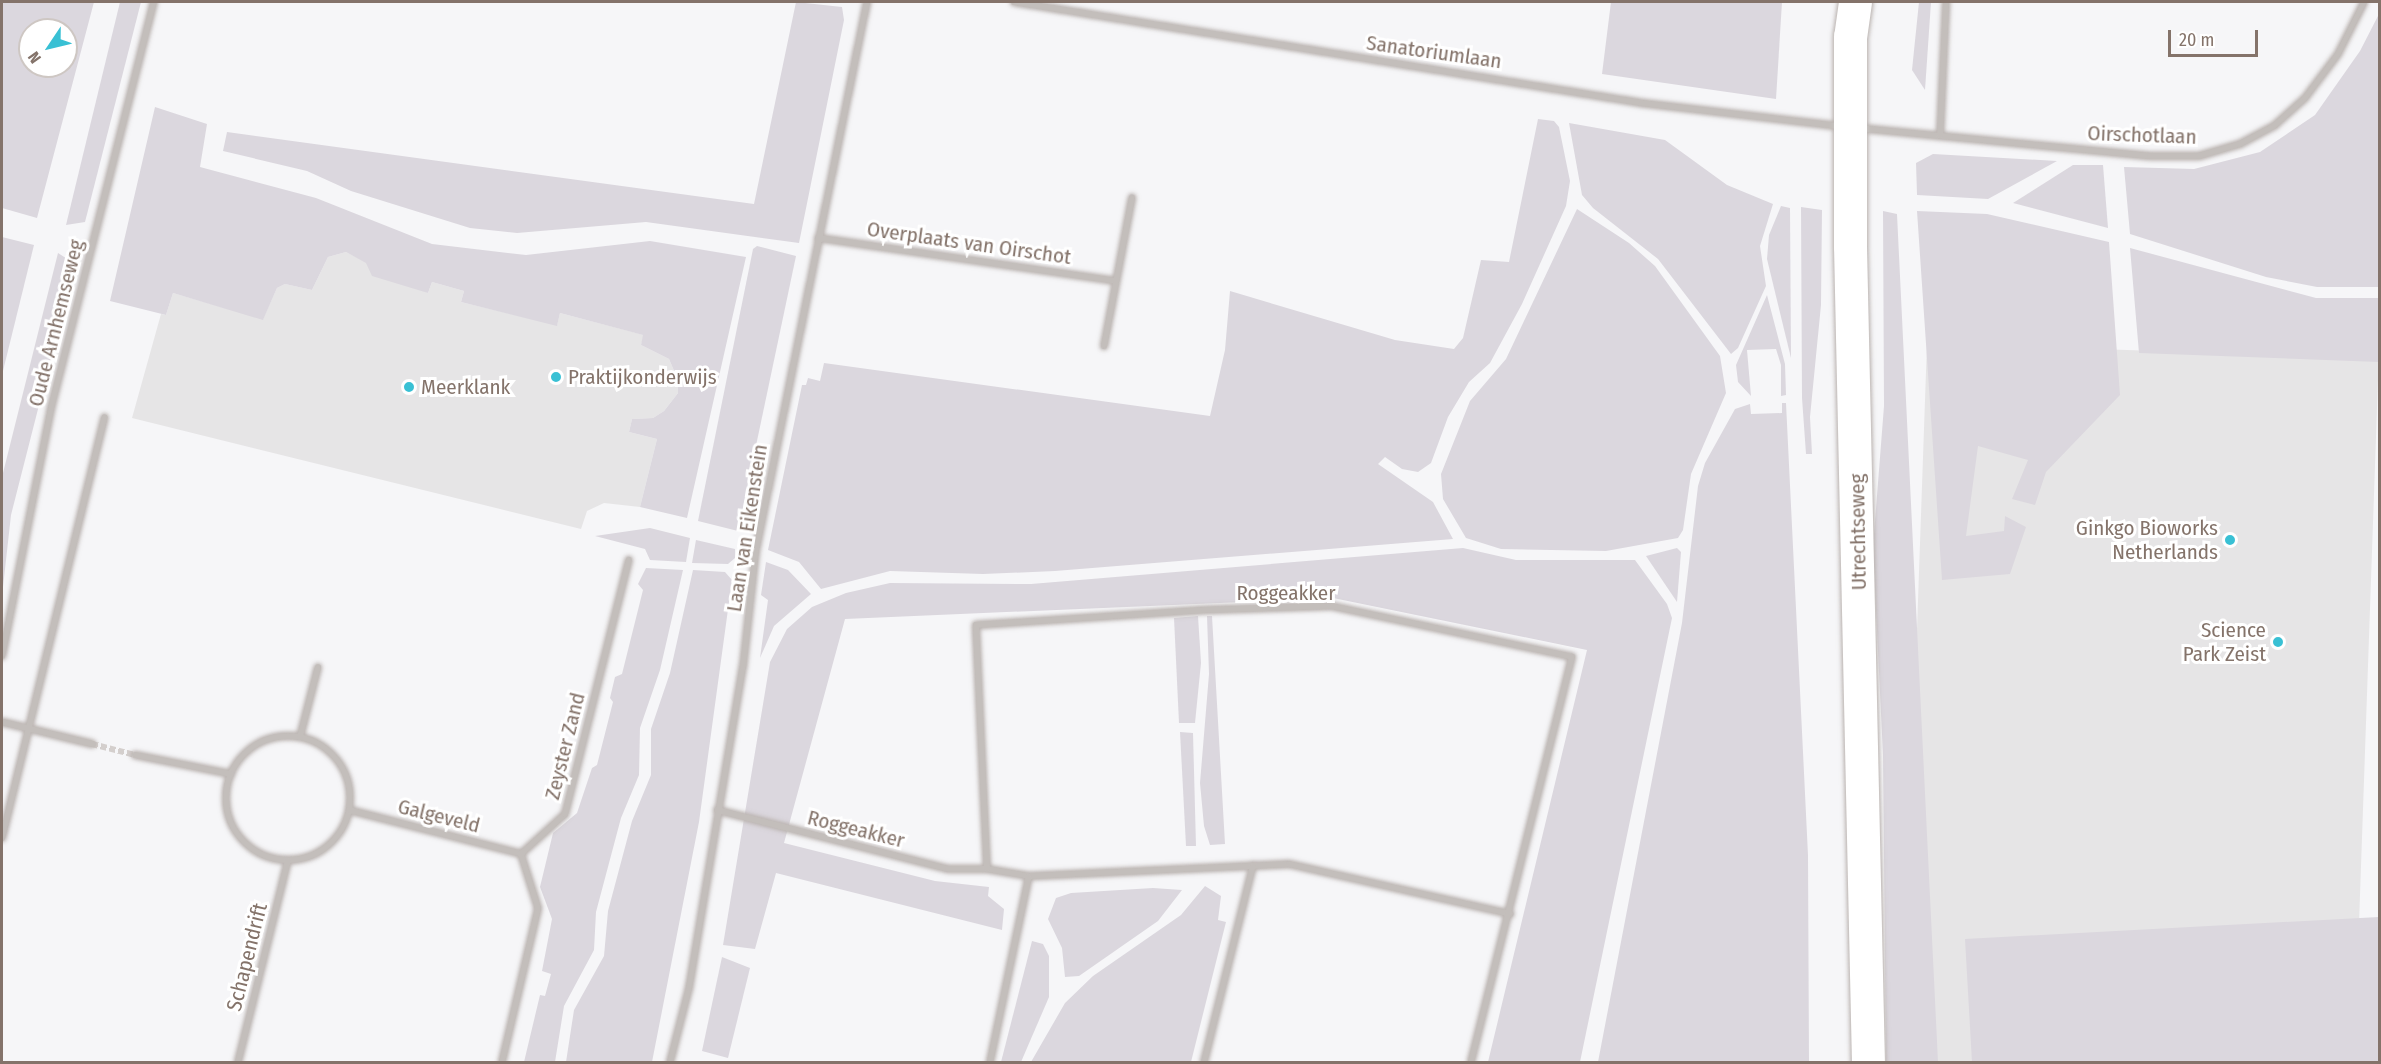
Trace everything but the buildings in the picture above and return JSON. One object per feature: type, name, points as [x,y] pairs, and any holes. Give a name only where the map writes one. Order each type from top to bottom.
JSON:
[{"type":"main road","name":"Utrechtseweg","points":[[1855,2],[1850,36],[1850,127],[1868,1062]]},
{"type":"street","name":"Oude Arnhemseweg","points":[[2,656],[51,408],[154,2]]},
{"type":"street","name":"Laan van Eikenstein","points":[[670,1062],[689,988],[717,810],[743,667],[756,550],[867,2]]},
{"type":"street","name":"Sanatoriumlaan","points":[[1014,2],[1642,103],[1850,127]]},
{"type":"street","points":[[1940,136],[1946,2]]},
{"type":"street","name":"Oirschotlaan","points":[[1850,127],[2150,156],[2199,156],[2240,144],[2275,125],[2305,98],[2338,54],[2364,2]]},
{"type":"street","points":[[1104,346],[1132,198]]},
{"type":"street","name":"Overplaats van Oirschot","points":[[818,238],[1116,281]]},
{"type":"street","points":[[2,838],[105,417]]},
{"type":"street","name":"Zeyster Zand","points":[[521,854],[565,814],[629,560]]},
{"type":"street","name":"Roggeakker","points":[[987,869],[976,625],[1204,609],[1331,606],[1572,657],[1510,914],[1471,1062]]},
{"type":"street","points":[[300,737],[318,667]]},
{"type":"street","points":[[2,722],[92,744]]},
{"type":"street","points":[[279,736],[300,737],[318,744],[345,772],[349,810],[341,830],[327,846],[308,857],[288,860],[268,857],[250,847],[236,832],[228,814],[226,794],[231,774],[242,756],[259,743],[279,736]]},
{"type":"street","points":[[135,755],[231,774]]},
{"type":"street","name":"Galgeveld","points":[[349,810],[521,854]]},
{"type":"street","name":"Roggeakker","points":[[717,810],[948,869],[987,869],[1029,876],[1289,864],[1510,914]]},
{"type":"street","points":[[502,1062],[538,908],[521,854]]},
{"type":"street","name":"Schapendrift","points":[[238,1062],[288,860]]},
{"type":"street","points":[[1204,1062],[1252,865]]},
{"type":"street","points":[[990,1062],[1029,876]]},
{"type":"shaded area","points":[[2,2],[94,2],[78,63],[78,18],[18,18],[18,78],[74,78],[37,218],[2,208]]},
{"type":"shaded area","points":[[120,2],[141,2],[85,222],[66,225]]},
{"type":"shaded area","points":[[796,2],[842,7],[844,20],[799,243],[646,222],[517,233],[470,228],[351,191],[307,171],[223,151],[227,132],[754,204]]},
{"type":"shaded area","points":[[1611,2],[1782,2],[1776,99],[1602,74]]},
{"type":"shaded area","points":[[1919,2],[1931,2],[1925,90],[1912,70]]},
{"type":"shaded area","points":[[2379,14],[2379,287],[2317,287],[2266,277],[2130,234],[2124,167],[2194,169],[2260,152],[2315,115],[2360,51]]},
{"type":"shaded area","points":[[155,107],[207,124],[200,167],[316,198],[432,244],[526,255],[650,241],[746,257],[687,518],[640,507],[657,439],[629,432],[632,419],[653,418],[664,411],[678,393],[678,380],[669,359],[641,345],[643,335],[560,313],[557,326],[461,302],[464,291],[432,282],[428,293],[372,276],[366,263],[346,252],[328,257],[312,290],[285,284],[277,288],[263,320],[173,293],[166,315],[110,301]]},
{"type":"shaded area","points":[[1538,119],[1554,121],[1559,127],[1570,181],[1566,206],[1522,304],[1490,363],[1469,382],[1448,417],[1431,463],[1418,472],[1402,469],[1385,457],[1378,464],[1433,502],[1453,539],[1055,571],[983,574],[890,571],[821,589],[799,562],[768,550],[802,385],[806,385],[808,378],[820,381],[824,363],[1210,416],[1225,350],[1230,291],[1395,340],[1454,349],[1463,338],[1481,260],[1509,262]]},
{"type":"shaded area","points":[[1569,123],[1665,140],[1727,185],[1773,204],[1760,246],[1766,286],[1738,348],[1731,354],[1658,259],[1593,208],[1582,195]]},
{"type":"shaded area","points":[[1933,154],[2057,161],[1988,199],[1917,195],[1916,163]]},
{"type":"shaded area","points":[[2073,165],[2103,165],[2108,228],[2013,203]]},
{"type":"shaded area","points":[[1781,206],[1790,208],[1791,358],[1767,259],[1769,235]]},
{"type":"shaded area","points":[[1801,207],[1822,210],[1821,305],[1810,417],[1812,454],[1806,454],[1802,398]]},
{"type":"shaded area","points":[[1577,209],[1629,243],[1655,266],[1720,356],[1726,393],[1691,474],[1683,530],[1678,538],[1606,551],[1501,549],[1466,538],[1443,499],[1441,474],[1470,401],[1506,359]]},
{"type":"shaded area","points":[[1883,211],[1897,214],[1938,1062],[1886,1062],[1883,755],[1873,547],[1884,406]]},
{"type":"shaded area","points":[[1917,211],[1987,214],[2109,242],[2120,395],[2046,472],[2035,505],[2012,499],[2028,460],[1978,446],[1966,536],[2004,531],[2005,516],[2026,527],[2010,574],[1942,580]]},
{"type":"shaded area","points":[[2,237],[34,245],[2,375]]},
{"type":"shaded area","points":[[757,246],[796,256],[738,531],[698,521],[753,249]]},
{"type":"shaded area","points":[[2130,248],[2316,298],[2379,298],[2379,362],[2139,353]]},
{"type":"shaded area","name":"Meerklank","points":[[346,252],[428,293],[432,282],[464,291],[461,302],[557,325],[560,313],[644,335],[641,345],[669,359],[678,380],[678,393],[664,411],[653,418],[632,419],[629,432],[657,439],[640,507],[604,503],[587,511],[581,529],[132,418],[161,314],[166,315],[173,293],[263,319],[277,288],[285,284],[312,290],[328,257]]},
{"type":"shaded area","points":[[58,253],[75,264],[11,515],[2,596],[2,477]]},
{"type":"shaded area","points":[[1767,295],[1785,364],[1786,395],[1781,396],[1781,365],[1776,349],[1747,350],[1751,396],[1738,382],[1736,365]]},
{"type":"shaded area","points":[[1927,343],[2379,359],[2354,1062],[1902,1062]]},
{"type":"shaded area","points":[[1782,403],[1786,403],[1808,855],[1809,1062],[1598,1062],[1682,623],[1698,486],[1705,463],[1735,409],[1750,404],[1751,414],[1782,413]]},
{"type":"shaded area","points":[[650,528],[690,538],[686,562],[650,560],[645,549],[595,536]]},
{"type":"shaded area","points":[[696,540],[735,549],[735,558],[728,564],[692,563]]},
{"type":"shaded area","points":[[1463,548],[1516,560],[1635,560],[1667,604],[1672,618],[1580,1062],[1488,1062],[1587,650],[1333,598],[845,619],[784,843],[935,881],[989,887],[988,896],[1004,909],[1002,930],[776,873],[755,949],[723,945],[770,662],[787,629],[812,607],[846,593],[890,583],[1031,584]]},
{"type":"shaded area","points":[[1677,548],[1681,552],[1677,602],[1646,556]]},
{"type":"shaded area","points":[[766,562],[788,570],[811,594],[774,626],[760,658],[768,600],[761,595]]},
{"type":"shaded area","points":[[646,568],[683,570],[660,670],[640,728],[639,775],[621,818],[596,912],[594,950],[564,1006],[555,1062],[524,1062],[540,995],[545,996],[551,974],[542,971],[552,919],[540,887],[553,833],[577,813],[592,768],[597,765],[613,702],[610,698],[615,677],[622,674],[643,590],[638,584]]},
{"type":"shaded area","points":[[693,570],[725,572],[732,580],[699,822],[652,1062],[566,1062],[574,1010],[604,956],[608,911],[632,821],[651,775],[651,729],[670,673]]},
{"type":"shaded area","points":[[1198,616],[1201,663],[1195,723],[1179,723],[1174,618]]},
{"type":"shaded area","points":[[1207,616],[1212,616],[1225,844],[1210,845],[1204,826],[1200,783],[1209,674]]},
{"type":"shaded area","points":[[1180,732],[1193,733],[1196,846],[1186,846]]},
{"type":"shaded area","points":[[1205,886],[1221,896],[1218,920],[1226,922],[1191,1062],[1031,1062],[1065,1003],[1093,976],[1181,915]]},
{"type":"shaded area","points":[[1153,888],[1182,890],[1158,921],[1079,976],[1065,977],[1062,948],[1048,919],[1056,898],[1071,893]]},
{"type":"shaded area","points":[[2379,917],[2379,1062],[1972,1062],[1965,939]]},
{"type":"shaded area","points":[[1032,941],[1043,944],[1049,956],[1049,997],[1021,1062],[1001,1062]]},
{"type":"shaded area","points":[[722,957],[750,968],[728,1058],[702,1051]]},
{"type":"tunnel","points":[[92,744],[135,755]]},
{"type":"place","name":"Praktijkonderwijs","points":[[556,377]]},
{"type":"place","name":"Meerklank","points":[[409,387]]},
{"type":"place","name":"Ginkgo Bioworks Netherlands","points":[[2230,540]]},
{"type":"place","name":"Science Park Zeist","points":[[2278,642]]}]
